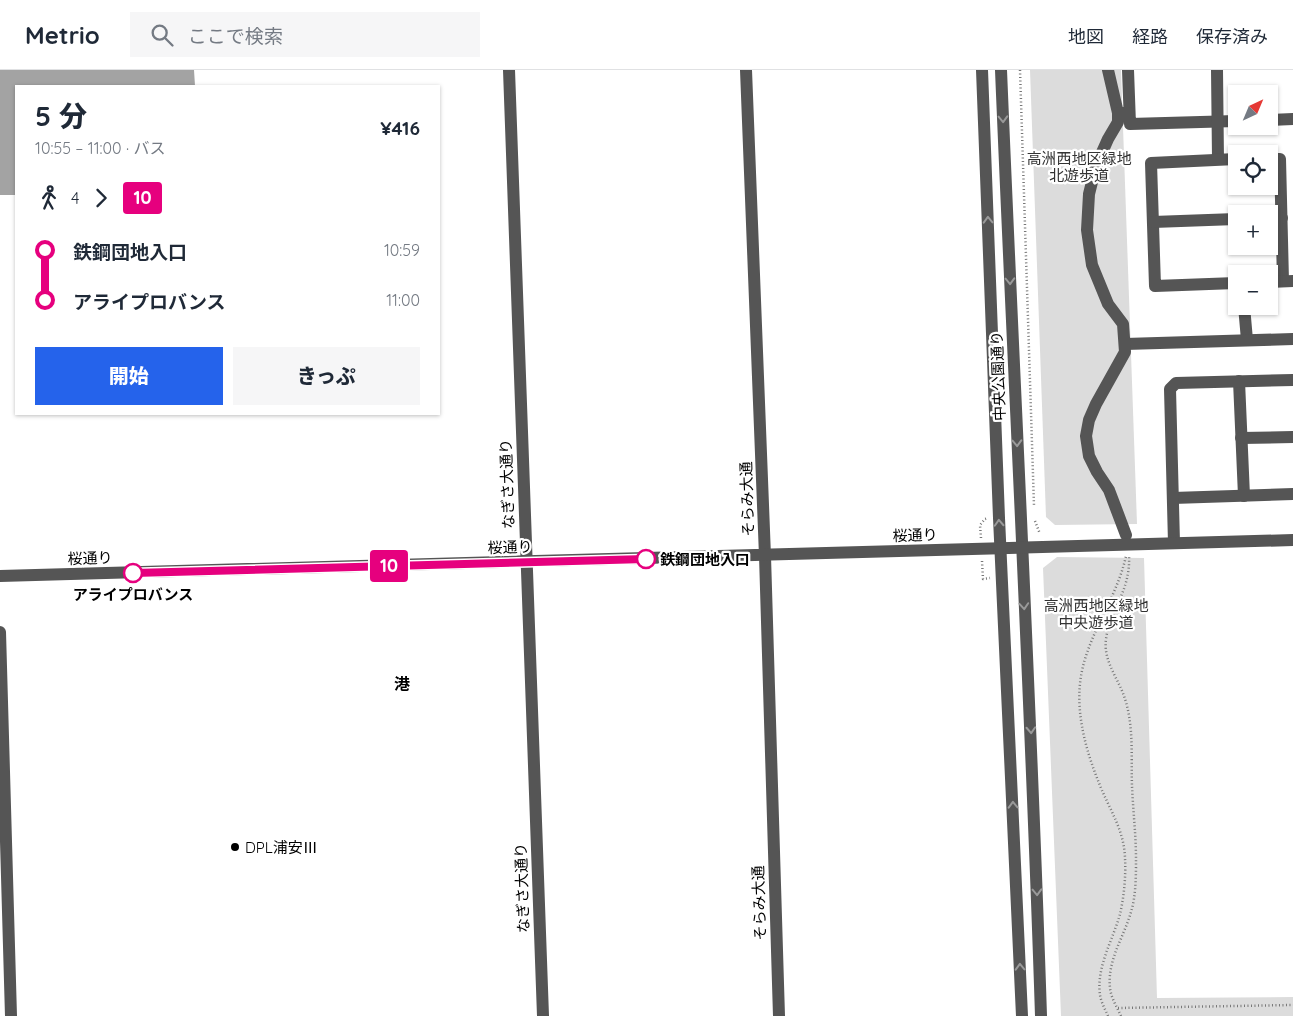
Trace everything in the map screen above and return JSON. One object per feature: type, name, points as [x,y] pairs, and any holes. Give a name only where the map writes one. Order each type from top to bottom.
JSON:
[{"type":"street","name":"なぎさ大通り","points":[[509,70],[543,1016]]},
{"type":"street","name":"そらみ大通","points":[[746,70],[765,556],[779,1016]]},
{"type":"street","name":"中央公園通り","points":[[982,70],[1000,549],[1022,1016]]},
{"type":"street","name":"中央公園通り","points":[[1002,70],[1021,548],[1029,681],[1041,1016]]},
{"type":"street","points":[[1108,70],[1130,124],[1228,120]]},
{"type":"street","points":[[1126,535],[1109,490],[1089,456],[1086,436],[1089,420],[1096,404],[1125,352],[1123,324],[1108,304],[1092,265],[1087,230],[1089,194],[1096,166],[1108,139],[1124,113],[1128,70]]},
{"type":"street","points":[[1217,70],[1218,160]]},
{"type":"street","points":[[1278,120],[1293,119]]},
{"type":"street","points":[[1228,159],[1152,163],[1155,286],[1228,283]]},
{"type":"street","points":[[1278,159],[1280,159],[1282,218],[1288,281]]},
{"type":"street","points":[[1153,222],[1228,219]]},
{"type":"street","points":[[1245,315],[1248,340]]},
{"type":"street","points":[[1124,344],[1293,339]]},
{"type":"street","points":[[1174,543],[1170,388],[1176,383],[1293,380]]},
{"type":"street","points":[[1239,381],[1244,496]]},
{"type":"street","points":[[1241,438],[1293,437]]},
{"type":"street","points":[[1173,498],[1293,494]]},
{"type":"street","name":"桜通り","points":[[0,576],[526,563],[1293,540]]},
{"type":"street","points":[[0,632],[4,910],[11,1016]]},
{"type":"path","points":[[1020,70],[1034,507]]},
{"type":"path","points":[[1108,1016],[1100,995],[1100,975],[1120,914],[1125,885],[1125,858],[1122,833],[1113,810],[1099,784],[1089,755],[1079,710],[1081,675],[1104,612],[1118,585],[1128,555],[1127,580],[1106,639],[1108,661],[1125,699],[1132,742],[1132,792],[1136,860],[1132,910],[1115,953],[1110,974],[1110,989],[1121,1016]]},
{"type":"path","points":[[1118,1008],[1293,1005]]},
{"type":"green space","name":"高洲西地区緑地 北遊歩道","points":[[1030,70],[1121,70],[1137,524],[1055,525],[1046,517]]},
{"type":"green space","name":"高洲西地区緑地 中央遊歩道","points":[[1057,557],[1144,558],[1157,998],[1293,997],[1293,1016],[1061,1016],[1043,568]]},
{"type":"shaded area","points":[[0,70],[194,70],[195,85],[15,85],[15,195],[0,195]]},
{"type":"bus line","name":"10","points":[[133,573],[646,559]]},
{"type":"place","name":"鉄鋼団地入口","points":[[646,559]]},
{"type":"place","name":"アライプロバンス","points":[[133,573]]},
{"type":"place","name":"DPL浦安Ⅲ","points":[[235,847]]},
{"type":"district","name":"港","points":[[402,684]]}]
